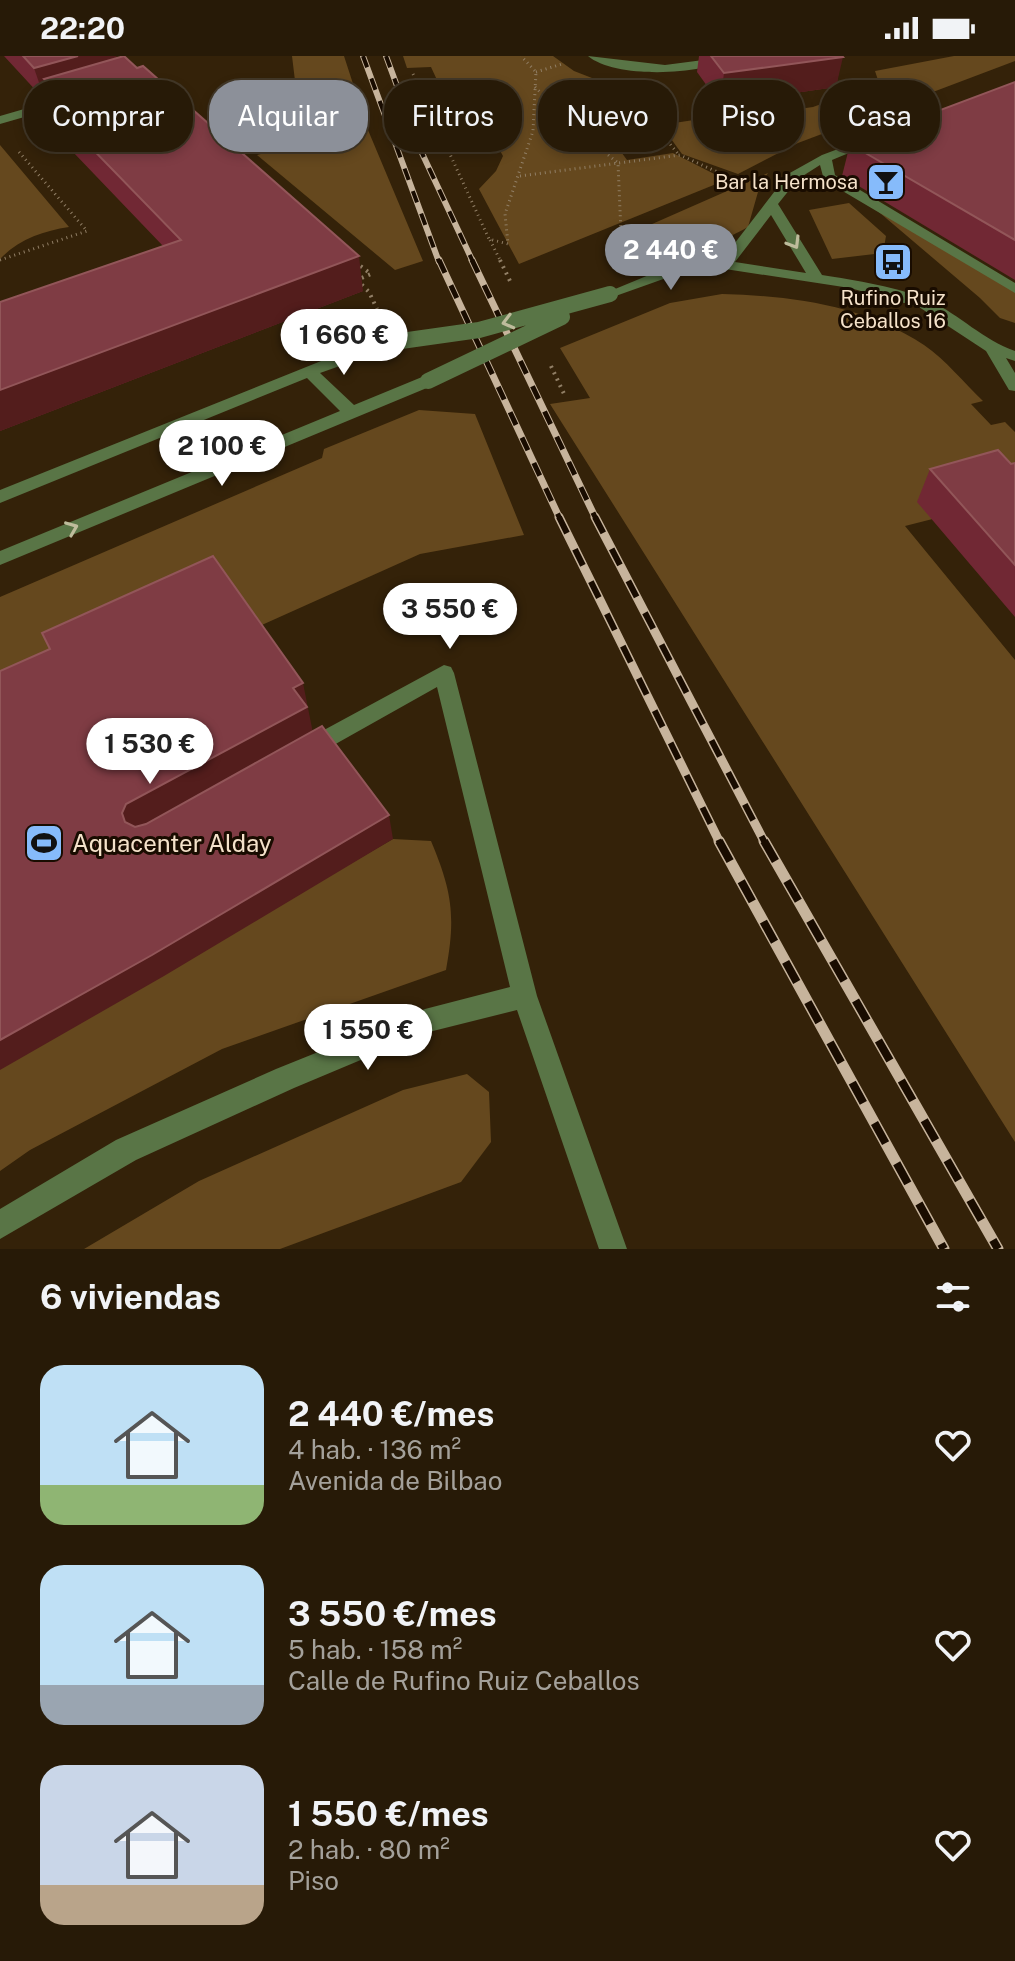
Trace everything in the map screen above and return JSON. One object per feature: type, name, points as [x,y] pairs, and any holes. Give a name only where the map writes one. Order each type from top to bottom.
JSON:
[{"type":"street","points":[[594,56],[659,70],[685,69],[728,56]]},
{"type":"street","points":[[0,120],[24,113]]},
{"type":"street","points":[[725,265],[748,242],[784,185],[796,175],[843,152]]},
{"type":"street","points":[[825,159],[829,177],[1015,289]]},
{"type":"street","points":[[772,206],[817,279]]},
{"type":"street","points":[[0,558],[428,381],[610,294],[666,273],[725,265],[851,284],[924,304],[992,348],[1015,356]]},
{"type":"street","points":[[0,497],[352,354],[394,342],[479,330],[610,294]]},
{"type":"street","points":[[992,348],[1015,386]]},
{"type":"street","points":[[309,371],[351,412]]},
{"type":"street","points":[[282,763],[444,673],[525,996],[613,1249]]},
{"type":"street","points":[[0,1225],[126,1150],[285,1078],[425,1021],[525,996]]},
{"type":"path","points":[[413,74],[489,239],[508,244],[505,214],[533,131],[536,72],[521,56]]},
{"type":"path","points":[[535,87],[574,127],[618,163],[621,233]]},
{"type":"path","points":[[0,260],[87,231],[10,141]]},
{"type":"path","points":[[677,151],[735,180]]},
{"type":"path","points":[[520,176],[680,155]]},
{"type":"path","points":[[351,259],[371,274],[357,280],[369,292],[379,313]]},
{"type":"shaded area","points":[[292,56],[344,56],[352,80],[295,80]]},
{"type":"shaded area","points":[[403,56],[553,56],[574,71],[604,80],[538,80],[538,152],[621,152],[627,160],[673,153],[726,180],[519,264],[479,189],[496,171],[503,156],[501,152],[522,152],[522,80],[437,80],[431,67],[407,68]]},
{"type":"shaded area","points":[[954,56],[1015,56],[1015,61],[940,89],[940,80],[878,80],[875,71]]},
{"type":"shaded area","points":[[820,104],[820,135],[804,141],[804,108]]},
{"type":"shaded area","points":[[693,120],[693,152],[781,152],[738,174],[682,154],[677,147],[677,123]]},
{"type":"shaded area","points":[[368,130],[423,261],[395,270],[257,155],[268,152],[368,152]]},
{"type":"shaded area","points":[[0,145],[69,227],[32,237],[0,259]]},
{"type":"shaded area","points":[[768,173],[760,185],[748,227],[719,242],[684,248],[672,245],[643,228]]},
{"type":"shaded area","points":[[860,196],[1015,289],[1015,323],[1000,318]]},
{"type":"shaded area","points":[[849,203],[886,236],[883,253],[832,259],[809,210]]},
{"type":"shaded area","points":[[722,294],[775,297],[827,305],[877,320],[901,331],[932,351],[983,401],[971,404],[991,425],[1005,422],[1015,432],[1015,468],[968,510],[905,526],[1015,660],[1015,1142],[550,404],[590,398],[560,348],[670,303]]},
{"type":"shaded area","points":[[419,410],[475,414],[524,535],[420,554],[253,629],[0,704],[0,597],[322,458],[324,449]]},
{"type":"shaded area","points":[[393,839],[431,841],[444,875],[450,904],[451,934],[446,970],[222,1049],[30,1150],[0,1171],[0,1066]]},
{"type":"shaded area","points":[[467,1074],[489,1092],[491,1142],[461,1182],[280,1249],[84,1249],[199,1181],[403,1090]]},
{"type":"building","points":[[23,56],[78,56],[34,68]]},
{"type":"building","points":[[124,56],[137,68],[143,66],[159,80],[45,80]]},
{"type":"building","points":[[711,56],[842,56],[843,57],[724,73]]},
{"type":"building","points":[[1015,82],[1015,240],[864,152],[940,152],[940,110]]},
{"type":"building","points":[[193,110],[209,124],[209,152],[241,152],[359,256],[0,390],[0,302],[181,240],[95,152],[193,152]]},
{"type":"building","points":[[998,450],[1011,464],[1015,463],[1015,565],[930,469]]},
{"type":"building","points":[[213,556],[303,683],[293,688],[307,707],[126,804],[122,813],[125,822],[135,827],[146,824],[322,726],[389,815],[152,955],[0,1040],[0,671],[50,649],[42,633]]},
{"type":"railway","points":[[363,56],[439,262]]},
{"type":"railway","points":[[386,56],[421,151],[473,262]]},
{"type":"railway","points":[[439,260],[560,519]]},
{"type":"railway","points":[[472,260],[596,518]]},
{"type":"railway","points":[[559,517],[719,841]]},
{"type":"railway","points":[[596,518],[765,843]]},
{"type":"railway","points":[[719,841],[944,1249]]},
{"type":"railway","points":[[764,841],[998,1249]]},
{"type":"place","name":"Bar la Hermosa","points":[[886,182]]},
{"type":"place","name":"Rufino Ruiz Ceballos 16","points":[[893,262]]},
{"type":"place","name":"Aquacenter Alday","points":[[44,843]]}]
